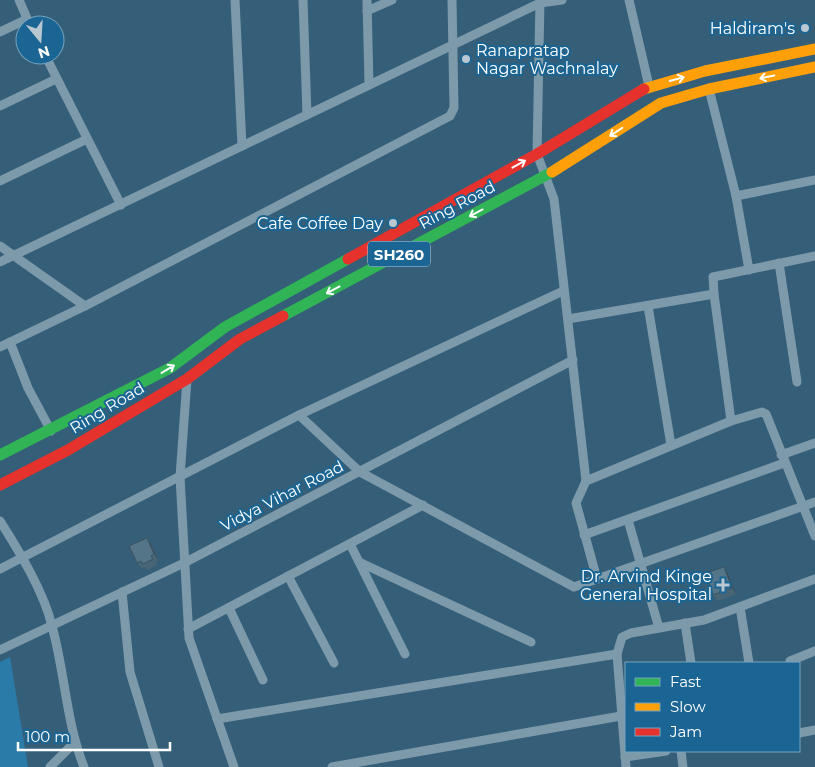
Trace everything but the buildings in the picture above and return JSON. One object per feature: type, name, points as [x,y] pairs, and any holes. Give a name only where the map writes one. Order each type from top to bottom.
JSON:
[{"type":"main road","name":"Ring Road","points":[[0,455],[51,431],[170,368],[225,327],[537,154],[648,86],[815,49]]},
{"type":"main road","name":"Ring Road","points":[[0,485],[68,450],[187,379],[240,339],[546,176],[660,103],[709,89],[815,67]]},
{"type":"street","points":[[19,0],[26,15]]},
{"type":"street","points":[[235,0],[242,146]]},
{"type":"street","points":[[303,0],[307,115]]},
{"type":"street","points":[[367,0],[369,85]]},
{"type":"street","points":[[367,11],[392,0]]},
{"type":"street","points":[[0,347],[85,306],[450,116],[454,108],[452,0]]},
{"type":"street","points":[[0,262],[540,2],[562,0]]},
{"type":"street","points":[[629,0],[648,86]]},
{"type":"street","points":[[540,2],[537,154],[554,199],[586,481],[576,503],[597,579]]},
{"type":"street","points":[[0,32],[15,27]]},
{"type":"street","points":[[50,65],[121,205]]},
{"type":"street","points":[[0,106],[56,79]]},
{"type":"street","points":[[709,89],[736,196],[749,270]]},
{"type":"street","points":[[0,181],[87,140]]},
{"type":"street","points":[[736,196],[815,180]]},
{"type":"street","points":[[0,246],[85,306]]},
{"type":"street","points":[[731,420],[713,277],[815,256]]},
{"type":"street","points":[[779,263],[797,382]]},
{"type":"street","points":[[0,569],[298,415],[563,291]]},
{"type":"street","points":[[568,319],[714,294]]},
{"type":"street","points":[[648,306],[671,446]]},
{"type":"street","points":[[10,342],[28,388],[51,431]]},
{"type":"street","name":"Vidya Vihar Road","points":[[0,650],[184,563],[573,360]]},
{"type":"street","points":[[187,379],[180,477],[189,638],[234,767]]},
{"type":"street","points":[[586,481],[731,420],[760,412],[766,414],[782,459],[815,536]]},
{"type":"street","points":[[298,415],[360,472],[574,587],[815,502]]},
{"type":"street","points":[[584,535],[628,520],[782,459],[815,443]]},
{"type":"street","points":[[188,629],[423,505]]},
{"type":"street","points":[[628,520],[660,628]]},
{"type":"street","points":[[0,521],[23,557],[52,625],[74,743],[84,767]]},
{"type":"street","points":[[350,544],[405,654]]},
{"type":"street","points":[[359,562],[531,642]]},
{"type":"street","points":[[288,576],[334,663]]},
{"type":"street","points":[[626,767],[617,654],[622,637],[630,633],[704,620],[815,579]]},
{"type":"street","points":[[122,592],[130,672],[158,766]]},
{"type":"street","points":[[740,607],[749,662]]},
{"type":"street","points":[[229,608],[263,680]]},
{"type":"street","points":[[685,623],[691,662]]},
{"type":"street","points":[[790,661],[815,651]]},
{"type":"street","points":[[217,719],[617,654]]},
{"type":"street","points":[[332,767],[621,716]]},
{"type":"street","points":[[800,733],[815,730]]},
{"type":"street","points":[[50,767],[74,743]]},
{"type":"street","points":[[625,757],[659,752]]},
{"type":"street","points":[[681,752],[683,767]]},
{"type":"shaded area","points":[[10,657],[28,767],[0,767],[0,662]]},
{"type":"traffic: fast","points":[[283,316],[552,172]]},
{"type":"traffic: fast","points":[[0,455],[170,368],[225,327],[348,259]]},
{"type":"traffic: slow","points":[[644,89],[705,71],[815,49]]},
{"type":"traffic: slow","points":[[552,172],[661,103],[709,89],[815,67]]},
{"type":"traffic: jam","points":[[348,259],[537,154],[644,89]]},
{"type":"traffic: jam","points":[[0,485],[68,450],[187,379],[240,339],[283,316]]},
{"type":"place","name":"Haldiram's","points":[[805,28]]},
{"type":"place","name":"Ranapratap Nagar Wachnalay","points":[[466,59]]},
{"type":"place","name":"Cafe Coffee Day","points":[[393,223]]},
{"type":"place","name":"Dr. Arvind Kinge General Hospital","points":[[723,585]]}]
